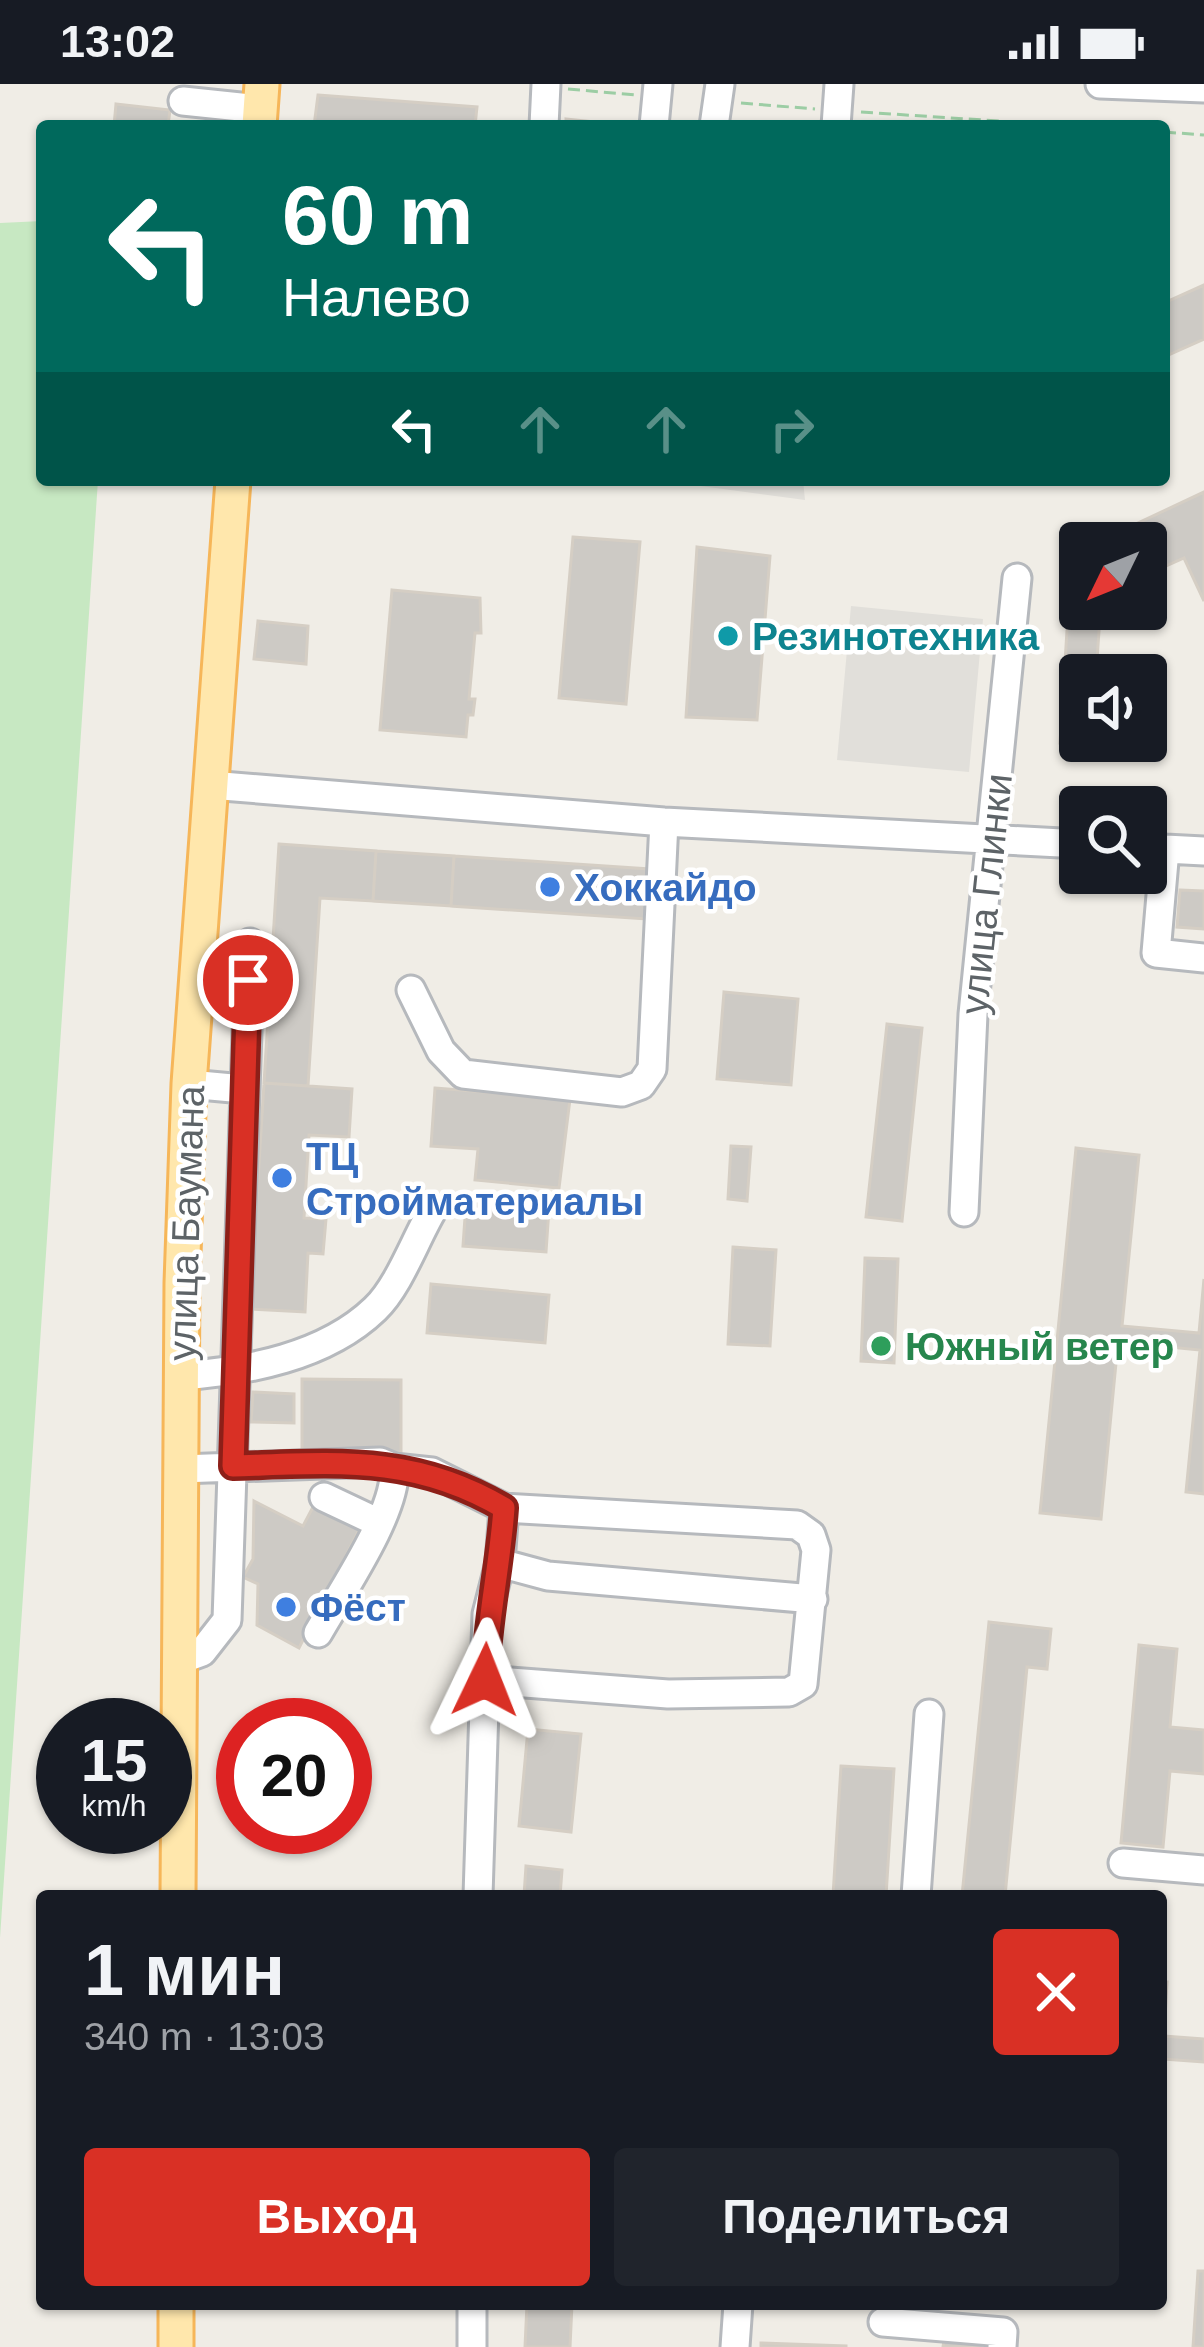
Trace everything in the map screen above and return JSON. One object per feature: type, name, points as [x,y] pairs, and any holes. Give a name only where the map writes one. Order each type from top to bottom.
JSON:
[{"type":"main road","name":"улица Баумана","points":[[178,1890],[181,1376],[189,1084],[233,486]]},
{"type":"main road","points":[[176,2310],[176,2347]]},
{"type":"street","points":[[1100,84],[1204,88]]},
{"type":"street","points":[[544,120],[546,85]]},
{"type":"street","points":[[654,120],[657,90]]},
{"type":"street","points":[[183,101],[260,106]]},
{"type":"street","name":"улица Глинки","points":[[964,1212],[973,1013],[1017,578]]},
{"type":"street","points":[[210,785],[664,822],[1059,843]]},
{"type":"street","points":[[411,990],[441,1051],[463,1074],[622,1092],[641,1084],[652,1069],[664,822]]},
{"type":"street","points":[[1167,849],[1204,851]]},
{"type":"street","points":[[1156,894],[1156,953],[1204,958]]},
{"type":"street","points":[[180,1660],[202,1652],[227,1620],[250,943]]},
{"type":"street","points":[[189,1084],[243,1089]]},
{"type":"street","points":[[181,1376],[237,1372],[307,1351],[376,1308],[432,1211]]},
{"type":"street","points":[[181,1469],[380,1462],[432,1472],[504,1508],[797,1525],[812,1535],[816,1550],[803,1684],[789,1692],[668,1694],[485,1680]]},
{"type":"street","points":[[318,1633],[379,1523],[395,1480],[394,1468]]},
{"type":"street","points":[[324,1496],[379,1523]]},
{"type":"street","points":[[478,1890],[487,1615],[500,1563],[504,1508]]},
{"type":"street","points":[[500,1563],[548,1576],[813,1599]]},
{"type":"street","points":[[916,1890],[929,1714]]},
{"type":"street","points":[[1123,1863],[1204,1870]]},
{"type":"street","points":[[472,2310],[472,2347]]},
{"type":"street","points":[[735,2347],[738,2310]]},
{"type":"street","points":[[883,2324],[1003,2332],[1002,2347]]},
{"type":"path","points":[[546,85],[657,90]]},
{"type":"path","points":[[717,104],[836,107],[999,120]]},
{"type":"path","points":[[1170,132],[1204,135]]},
{"type":"shaded area","points":[[701,486],[804,486],[805,500]]},
{"type":"shaded area","points":[[851,606],[983,619],[969,772],[837,760]]},
{"type":"green space","points":[[36,221],[36,486],[98,486],[0,1938],[0,223]]},
{"type":"building","points":[[318,95],[477,107],[476,120],[315,120]]},
{"type":"building","points":[[116,104],[170,110],[169,120],[115,120]]},
{"type":"building","points":[[1204,285],[1204,339],[1170,354],[1170,300]]},
{"type":"building","points":[[1204,492],[1204,601],[1184,558],[1167,566],[1167,522],[1140,522]]},
{"type":"building","points":[[573,537],[640,542],[626,704],[559,698]]},
{"type":"building","name":"Резинотехника","points":[[697,547],[770,556],[757,720],[686,717]]},
{"type":"building","points":[[392,590],[480,598],[481,633],[475,633],[469,699],[475,699],[466,737],[380,730]]},
{"type":"building","points":[[258,621],[308,626],[306,664],[254,659]]},
{"type":"building","points":[[1067,630],[1099,630],[1097,654],[1066,654]]},
{"type":"building","points":[[279,844],[376,851],[373,901],[320,898],[308,1086],[264,1083]]},
{"type":"building","points":[[376,851],[454,856],[451,906],[373,901]]},
{"type":"building","name":"Хоккайдо","points":[[454,856],[649,869],[646,919],[451,906]]},
{"type":"building","points":[[1180,890],[1204,891],[1204,929],[1177,927]]},
{"type":"building","points":[[724,992],[798,999],[791,1085],[717,1079]]},
{"type":"building","points":[[887,1024],[922,1028],[902,1221],[866,1217]]},
{"type":"building","name":"ТЦ Стройматериалы","points":[[264,1083],[352,1089],[349,1137],[309,1135],[304,1218],[326,1219],[323,1254],[308,1253],[305,1312],[250,1309]]},
{"type":"building","points":[[435,1088],[570,1099],[559,1188],[475,1180],[478,1149],[431,1146]]},
{"type":"building","points":[[731,1146],[751,1147],[747,1201],[728,1199]]},
{"type":"building","points":[[1076,1148],[1139,1155],[1122,1326],[1199,1333],[1204,1279],[1204,1494],[1186,1492],[1200,1350],[1118,1342],[1101,1519],[1040,1513]]},
{"type":"building","points":[[466,1203],[549,1209],[546,1252],[463,1246]]},
{"type":"building","points":[[733,1247],[776,1250],[770,1346],[728,1344]]},
{"type":"building","points":[[865,1258],[898,1259],[894,1363],[861,1361]]},
{"type":"building","points":[[431,1284],[549,1295],[545,1343],[427,1333]]},
{"type":"building","points":[[302,1379],[401,1380],[401,1454],[302,1453]]},
{"type":"building","points":[[253,1392],[294,1394],[294,1423],[251,1422]]},
{"type":"building","points":[[254,1501],[303,1526],[313,1507],[360,1528],[299,1648],[257,1625],[258,1584],[243,1577],[253,1559]]},
{"type":"building","points":[[989,1622],[1051,1629],[1047,1669],[1027,1667],[1006,1890],[963,1890]]},
{"type":"building","points":[[1139,1645],[1177,1649],[1170,1727],[1204,1730],[1204,1774],[1170,1771],[1163,1847],[1121,1843]]},
{"type":"building","points":[[528,1729],[581,1734],[571,1832],[519,1826]]},
{"type":"building","points":[[841,1766],[894,1769],[886,1890],[833,1890]]},
{"type":"building","points":[[526,1866],[562,1870],[560,1890],[524,1890]]},
{"type":"building","points":[[1167,2036],[1204,2039],[1204,2062],[1167,2059]]},
{"type":"building","points":[[1198,2271],[1204,2271],[1204,2347],[1193,2347]]},
{"type":"building","points":[[527,2310],[572,2310],[570,2347],[525,2347]]},
{"type":"building","points":[[944,2340],[981,2343],[981,2347],[943,2347]]},
{"type":"building","points":[[761,2343],[846,2346],[846,2347],[761,2347]]},
{"type":"place","name":"Резинотехника","points":[[728,636]]},
{"type":"place","name":"Хоккайдо","points":[[550,887]]},
{"type":"place","name":"ТЦ Стройматериалы","points":[[282,1178]]},
{"type":"place","name":"Южный ветер","points":[[881,1346]]},
{"type":"place","name":"Фёст","points":[[286,1607]]},
{"type":"route","points":[[248,980],[233,1466],[380,1462],[432,1472],[504,1508],[500,1563],[487,1615],[485,1680]]}]
